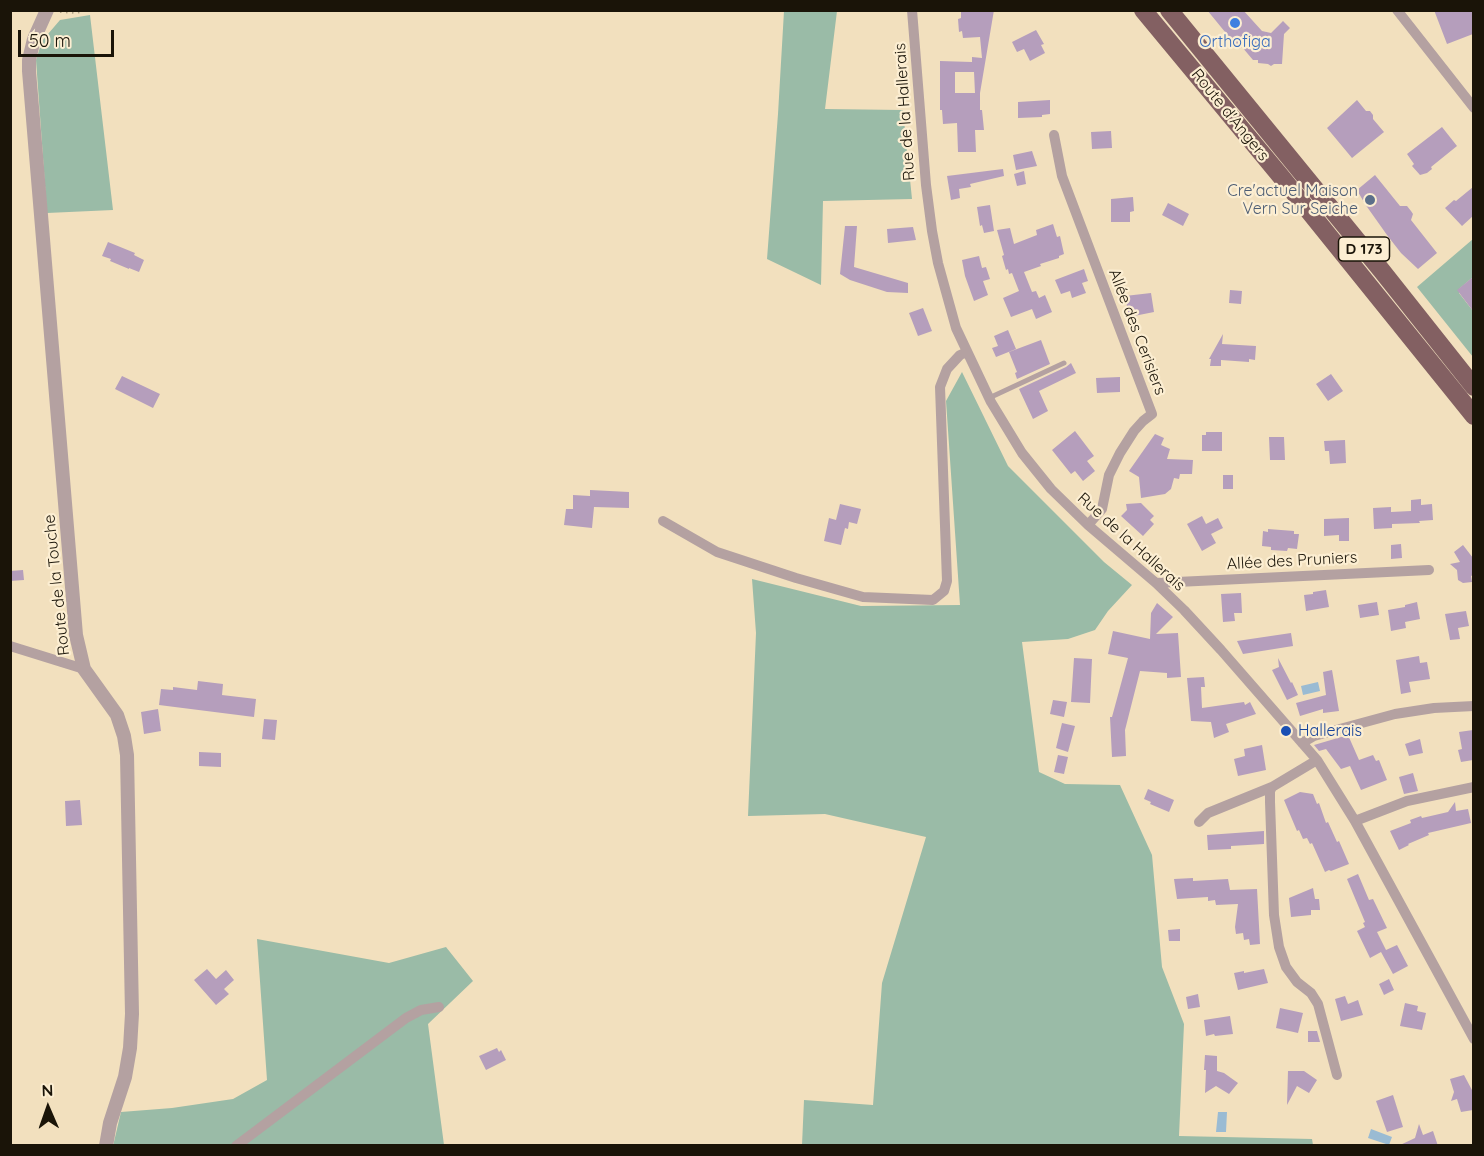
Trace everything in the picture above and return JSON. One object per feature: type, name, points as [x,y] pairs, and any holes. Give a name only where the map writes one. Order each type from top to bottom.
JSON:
[{"type":"highway","name":"Route d'Angers","points":[[1143,10],[1283,179],[1473,416]]},
{"type":"highway","name":"Route d'Angers","points":[[1169,10],[1382,271],[1473,387]]},
{"type":"highway","points":[[1382,271],[1418,301],[1473,370]]},
{"type":"street","name":"Rue de la Hallerais","points":[[912,10],[926,185],[938,263],[956,328],[989,398],[1022,453],[1051,489],[1184,610],[1317,760],[1355,821],[1473,1039]]},
{"type":"street","points":[[1396,10],[1473,108]]},
{"type":"street","name":"Route de la Touche","points":[[52,11],[34,39],[29,71],[76,635],[84,669],[117,715],[127,755],[132,1014],[125,1077],[110,1123],[106,1146]]},
{"type":"street","name":"Allée des Cerisiers","points":[[1054,135],[1062,176],[1152,414],[1134,431],[1120,453],[1109,475],[1102,509],[1088,525]]},
{"type":"street","points":[[663,521],[717,552],[818,584],[863,597],[933,600],[944,591],[947,581],[940,387],[947,369],[960,355],[967,352]]},
{"type":"street","name":"Allée des Pruniers","points":[[1156,583],[1429,570]]},
{"type":"street","points":[[10,646],[84,669]]},
{"type":"street","points":[[1302,743],[1314,736],[1406,712],[1473,706]]},
{"type":"street","points":[[1199,822],[1208,813],[1272,787],[1317,760]]},
{"type":"street","points":[[1272,787],[1269,802],[1273,895],[1279,947],[1286,967],[1297,982],[1311,993],[1318,1004],[1337,1075]]},
{"type":"street","points":[[1355,821],[1407,801],[1473,787]]},
{"type":"street","points":[[236,1146],[406,1018],[421,1010],[439,1007]]},
{"type":"lane","points":[[989,398],[1064,363]]},
{"type":"path","points":[[18,10],[28,11]]},
{"type":"path","points":[[52,11],[76,13],[88,10]]},
{"type":"path","points":[[1143,554],[1165,573],[1174,573],[1182,581]]},
{"type":"green space","points":[[784,11],[837,11],[825,109],[903,110],[912,199],[823,201],[821,285],[767,259]]},
{"type":"green space","points":[[90,15],[113,210],[47,213],[36,60],[42,41],[60,20]]},
{"type":"green space","points":[[1473,239],[1473,277],[1459,289],[1459,293],[1473,311],[1473,357],[1417,287]]},
{"type":"green space","points":[[962,372],[1008,466],[1104,562],[1132,585],[1108,611],[1095,630],[1068,639],[1022,642],[1039,772],[1065,784],[1120,785],[1152,855],[1162,967],[1184,1024],[1179,1136],[1312,1139],[1313,1145],[802,1145],[804,1100],[873,1105],[882,983],[926,837],[825,814],[748,816],[756,633],[752,579],[861,606],[960,605],[946,401]]},
{"type":"green space","points":[[257,939],[389,963],[446,947],[473,981],[428,1024],[444,1145],[113,1146],[121,1112],[172,1108],[233,1099],[267,1080]]},
{"type":"water","points":[[1318,682],[1320,691],[1303,695],[1301,686]]},
{"type":"water","points":[[1218,1112],[1227,1112],[1226,1132],[1216,1132]]},
{"type":"water","points":[[1371,1129],[1392,1137],[1389,1145],[1368,1138]]},
{"type":"building","points":[[961,10],[994,10],[980,93],[980,110],[982,110],[984,130],[975,130],[976,152],[958,152],[957,123],[943,124],[942,110],[940,110],[940,61],[972,62],[972,57],[982,58],[980,37],[963,38],[962,31],[959,32],[958,19],[961,18]],"holes":[[[955,72],[974,72],[975,93],[955,93]]]},
{"type":"building","points":[[1207,10],[1243,10],[1262,31],[1271,33],[1283,21],[1290,28],[1284,34],[1282,64],[1271,66],[1253,60],[1242,47],[1239,49]]},
{"type":"building","points":[[1434,10],[1473,10],[1473,34],[1447,44]]},
{"type":"building","points":[[1036,30],[1044,44],[1041,45],[1045,53],[1030,61],[1024,49],[1017,52],[1012,42]]},
{"type":"building","points":[[1050,100],[1050,114],[1042,115],[1042,117],[1018,118],[1018,102]]},
{"type":"building","points":[[1357,100],[1366,111],[1370,111],[1373,119],[1384,132],[1352,158],[1327,128]]},
{"type":"building","points":[[1442,127],[1457,146],[1427,173],[1420,175],[1412,166],[1414,164],[1407,154]]},
{"type":"building","points":[[1111,131],[1112,148],[1092,149],[1091,132]]},
{"type":"building","points":[[1032,151],[1037,166],[1016,170],[1013,155]]},
{"type":"building","points":[[1003,169],[1004,176],[970,184],[971,187],[959,189],[960,198],[951,200],[947,176]]},
{"type":"building","points":[[1024,171],[1026,184],[1017,186],[1014,174]]},
{"type":"building","points":[[1375,175],[1400,206],[1407,206],[1411,211],[1413,214],[1411,220],[1437,253],[1418,269],[1387,235],[1357,190]]},
{"type":"building","points":[[1473,187],[1473,216],[1462,226],[1445,208]]},
{"type":"building","points":[[1133,197],[1134,211],[1130,212],[1130,222],[1111,222],[1111,199]]},
{"type":"building","points":[[1168,203],[1189,214],[1183,226],[1162,215]]},
{"type":"building","points":[[990,205],[994,231],[984,233],[982,225],[980,226],[977,207]]},
{"type":"building","points":[[1053,224],[1057,237],[1060,236],[1064,254],[1024,272],[1032,292],[1036,291],[1039,298],[1045,295],[1052,312],[1036,319],[1032,309],[1011,317],[1003,298],[1019,291],[1012,273],[1009,274],[1008,269],[1006,270],[997,230],[1010,228],[1014,244],[1037,235],[1036,230]]},
{"type":"building","points":[[845,226],[857,226],[854,267],[908,283],[908,293],[887,292],[850,280],[840,274]]},
{"type":"building","points":[[913,227],[916,240],[888,243],[887,229]]},
{"type":"building","points":[[108,242],[135,253],[134,255],[144,260],[139,272],[102,256]]},
{"type":"building","points":[[979,256],[982,268],[986,267],[990,279],[983,281],[988,295],[974,301],[962,260]]},
{"type":"building","points":[[1084,269],[1088,281],[1082,283],[1086,293],[1072,298],[1070,291],[1061,294],[1055,280]]},
{"type":"building","points":[[1473,277],[1473,311],[1457,290]]},
{"type":"building","points":[[1230,290],[1242,291],[1241,304],[1229,303]]},
{"type":"building","points":[[1151,293],[1154,312],[1129,317],[1125,296]]},
{"type":"building","points":[[923,308],[932,331],[918,336],[909,313]]},
{"type":"building","points":[[1008,330],[1016,349],[996,357],[992,348],[998,346],[994,336]]},
{"type":"building","points":[[1223,334],[1222,344],[1256,346],[1255,360],[1249,359],[1249,362],[1221,360],[1221,366],[1210,366],[1211,359],[1209,359]]},
{"type":"building","points":[[1041,340],[1050,364],[1017,379],[1015,373],[1017,372],[1009,352]]},
{"type":"building","points":[[1071,363],[1076,373],[1039,391],[1048,411],[1033,419],[1019,389]]},
{"type":"building","points":[[1331,374],[1343,391],[1328,401],[1316,384]]},
{"type":"building","points":[[122,376],[160,394],[153,408],[115,389]]},
{"type":"building","points":[[1120,377],[1120,392],[1097,393],[1096,378]]},
{"type":"building","points":[[1075,431],[1094,456],[1087,461],[1095,471],[1083,481],[1075,471],[1071,474],[1052,450]]},
{"type":"building","points":[[1206,432],[1222,432],[1222,451],[1202,451],[1202,435],[1206,435]]},
{"type":"building","points":[[1155,434],[1164,438],[1161,445],[1170,449],[1167,459],[1193,460],[1192,474],[1180,474],[1179,479],[1174,478],[1171,489],[1165,494],[1141,498],[1139,477],[1129,471]]},
{"type":"building","points":[[1269,437],[1284,437],[1285,460],[1270,460]]},
{"type":"building","points":[[1345,440],[1346,463],[1330,464],[1329,451],[1325,451],[1324,441]]},
{"type":"building","points":[[1223,475],[1233,475],[1233,489],[1223,489]]},
{"type":"building","points":[[590,490],[629,492],[629,508],[594,507],[592,528],[564,525],[566,509],[573,509],[573,495],[590,496]]},
{"type":"building","points":[[1421,499],[1421,505],[1432,504],[1433,520],[1392,524],[1392,528],[1374,529],[1373,508],[1391,507],[1391,512],[1411,511],[1411,500]]},
{"type":"building","points":[[1141,503],[1154,516],[1150,520],[1154,524],[1143,536],[1121,516],[1127,510],[1126,504]]},
{"type":"building","points":[[840,504],[861,509],[857,524],[849,522],[848,529],[845,528],[841,545],[824,541],[829,518],[836,520]]},
{"type":"building","points":[[1202,516],[1206,524],[1218,518],[1223,528],[1211,534],[1216,543],[1202,551],[1187,524]]},
{"type":"building","points":[[1349,518],[1349,541],[1339,541],[1339,535],[1324,536],[1324,519]]},
{"type":"building","points":[[1268,529],[1294,531],[1294,534],[1299,534],[1297,549],[1271,550],[1271,547],[1262,546],[1263,531],[1268,532]]},
{"type":"building","points":[[1401,544],[1402,558],[1391,559],[1391,545]]},
{"type":"building","points":[[1463,545],[1473,558],[1472,582],[1463,583],[1458,580],[1457,570],[1450,564],[1460,562],[1454,552]]},
{"type":"building","points":[[23,570],[24,580],[10,581],[10,571]]},
{"type":"building","points":[[1326,590],[1329,607],[1306,611],[1304,595]]},
{"type":"building","points":[[1241,593],[1242,613],[1234,613],[1235,621],[1223,622],[1221,594]]},
{"type":"building","points":[[1377,602],[1379,615],[1360,618],[1358,605]]},
{"type":"building","points":[[1417,602],[1420,619],[1405,622],[1406,628],[1391,631],[1388,610]]},
{"type":"building","points":[[1157,603],[1173,617],[1156,634],[1178,633],[1181,677],[1167,678],[1167,673],[1140,671],[1125,730],[1126,756],[1112,757],[1110,717],[1112,717],[1128,658],[1108,654],[1113,631],[1150,639],[1151,613]]},
{"type":"building","points":[[1466,611],[1469,626],[1458,628],[1460,639],[1450,640],[1445,614]]},
{"type":"building","points":[[1291,633],[1293,646],[1243,654],[1237,641]]},
{"type":"building","points":[[1419,656],[1420,663],[1427,662],[1430,679],[1409,682],[1411,692],[1401,694],[1396,660]]},
{"type":"building","points":[[1074,658],[1092,659],[1090,703],[1071,702]]},
{"type":"building","points":[[1278,658],[1298,695],[1287,700],[1272,670],[1279,667]]},
{"type":"building","points":[[1332,670],[1339,711],[1323,713],[1323,709],[1300,716],[1296,703],[1326,695],[1323,672]]},
{"type":"building","points":[[1204,677],[1205,687],[1201,687],[1202,708],[1244,702],[1245,705],[1250,702],[1256,714],[1226,724],[1229,732],[1214,738],[1211,722],[1191,721],[1187,678]]},
{"type":"building","points":[[198,681],[223,684],[222,695],[256,699],[254,717],[159,705],[161,689],[173,690],[173,687],[197,690]]},
{"type":"building","points":[[1053,700],[1067,702],[1064,717],[1050,714]]},
{"type":"building","points":[[158,709],[161,731],[144,734],[141,712]]},
{"type":"building","points":[[264,719],[277,720],[275,740],[262,739]]},
{"type":"building","points":[[1062,723],[1075,726],[1068,752],[1056,748]]},
{"type":"building","points":[[1473,730],[1473,760],[1461,762],[1458,750],[1462,749],[1459,732]]},
{"type":"building","points":[[1348,735],[1359,760],[1373,755],[1376,761],[1379,760],[1387,780],[1361,790],[1350,766],[1341,769],[1326,749],[1319,751],[1314,745]]},
{"type":"building","points":[[1420,739],[1423,753],[1409,756],[1405,744]]},
{"type":"building","points":[[1262,745],[1266,770],[1238,776],[1234,759],[1245,756],[1244,749]]},
{"type":"building","points":[[199,752],[221,753],[221,767],[199,766]]},
{"type":"building","points":[[1058,755],[1068,757],[1064,774],[1054,772]]},
{"type":"building","points":[[1413,773],[1418,791],[1404,794],[1399,777]]},
{"type":"building","points":[[1148,789],[1174,800],[1169,812],[1144,799]]},
{"type":"building","points":[[1300,792],[1313,794],[1349,864],[1325,872],[1312,843],[1310,844],[1307,838],[1303,839],[1299,830],[1297,831],[1284,800]]},
{"type":"building","points":[[80,800],[82,825],[66,826],[65,801]]},
{"type":"building","points":[[1455,802],[1456,811],[1468,809],[1471,823],[1428,833],[1429,835],[1399,850],[1390,831],[1411,823],[1410,820],[1421,816],[1422,818],[1448,812]]},
{"type":"building","points":[[1264,831],[1264,844],[1208,850],[1207,835]]},
{"type":"building","points":[[1358,874],[1369,900],[1373,899],[1387,928],[1377,932],[1386,950],[1397,945],[1408,966],[1393,974],[1381,952],[1370,958],[1357,931],[1365,927],[1363,923],[1365,922],[1347,879]]},
{"type":"building","points":[[1193,878],[1193,881],[1228,879],[1230,890],[1257,889],[1260,944],[1250,945],[1249,939],[1244,940],[1243,933],[1236,934],[1238,904],[1216,905],[1215,900],[1208,901],[1208,897],[1177,899],[1174,879]]},
{"type":"building","points":[[1313,888],[1315,899],[1319,899],[1320,910],[1311,910],[1311,915],[1291,917],[1289,898]]},
{"type":"building","points":[[1180,929],[1180,941],[1169,941],[1168,930]]},
{"type":"building","points":[[207,969],[216,979],[226,970],[234,980],[224,989],[229,994],[216,1005],[194,980]]},
{"type":"building","points":[[1264,969],[1268,983],[1238,990],[1234,973]]},
{"type":"building","points":[[1389,979],[1394,990],[1384,995],[1379,984]]},
{"type":"building","points":[[1198,994],[1200,1007],[1188,1009],[1186,997]]},
{"type":"building","points":[[1345,996],[1348,1004],[1358,1000],[1363,1015],[1341,1021],[1335,999]]},
{"type":"building","points":[[1405,1003],[1418,1006],[1417,1011],[1426,1013],[1422,1030],[1400,1026]]},
{"type":"building","points":[[1280,1008],[1303,1013],[1298,1033],[1276,1028]]},
{"type":"building","points":[[1230,1016],[1233,1034],[1206,1036],[1204,1020]]},
{"type":"building","points":[[1308,1031],[1317,1031],[1320,1042],[1308,1042]]},
{"type":"building","points":[[497,1048],[499,1052],[501,1050],[506,1060],[486,1070],[479,1056]]},
{"type":"building","points":[[1205,1055],[1217,1056],[1217,1071],[1238,1083],[1229,1094],[1216,1086],[1205,1093]]},
{"type":"building","points":[[1288,1071],[1304,1071],[1317,1080],[1309,1093],[1297,1086],[1287,1105]]},
{"type":"building","points":[[1464,1075],[1473,1092],[1473,1110],[1461,1112],[1457,1099],[1451,1101],[1454,1092],[1450,1079]]},
{"type":"building","points":[[1393,1095],[1403,1127],[1387,1132],[1376,1101]]},
{"type":"building","points":[[1419,1124],[1423,1135],[1433,1131],[1438,1146],[1398,1146],[1415,1138]]},
{"type":"place","name":"Orthofiga","points":[[1235,23]]},
{"type":"place","name":"Cre'actuel Maison Vern Sur Seiche","points":[[1370,200]]},
{"type":"place","name":"Hallerais","points":[[1286,731]]}]
